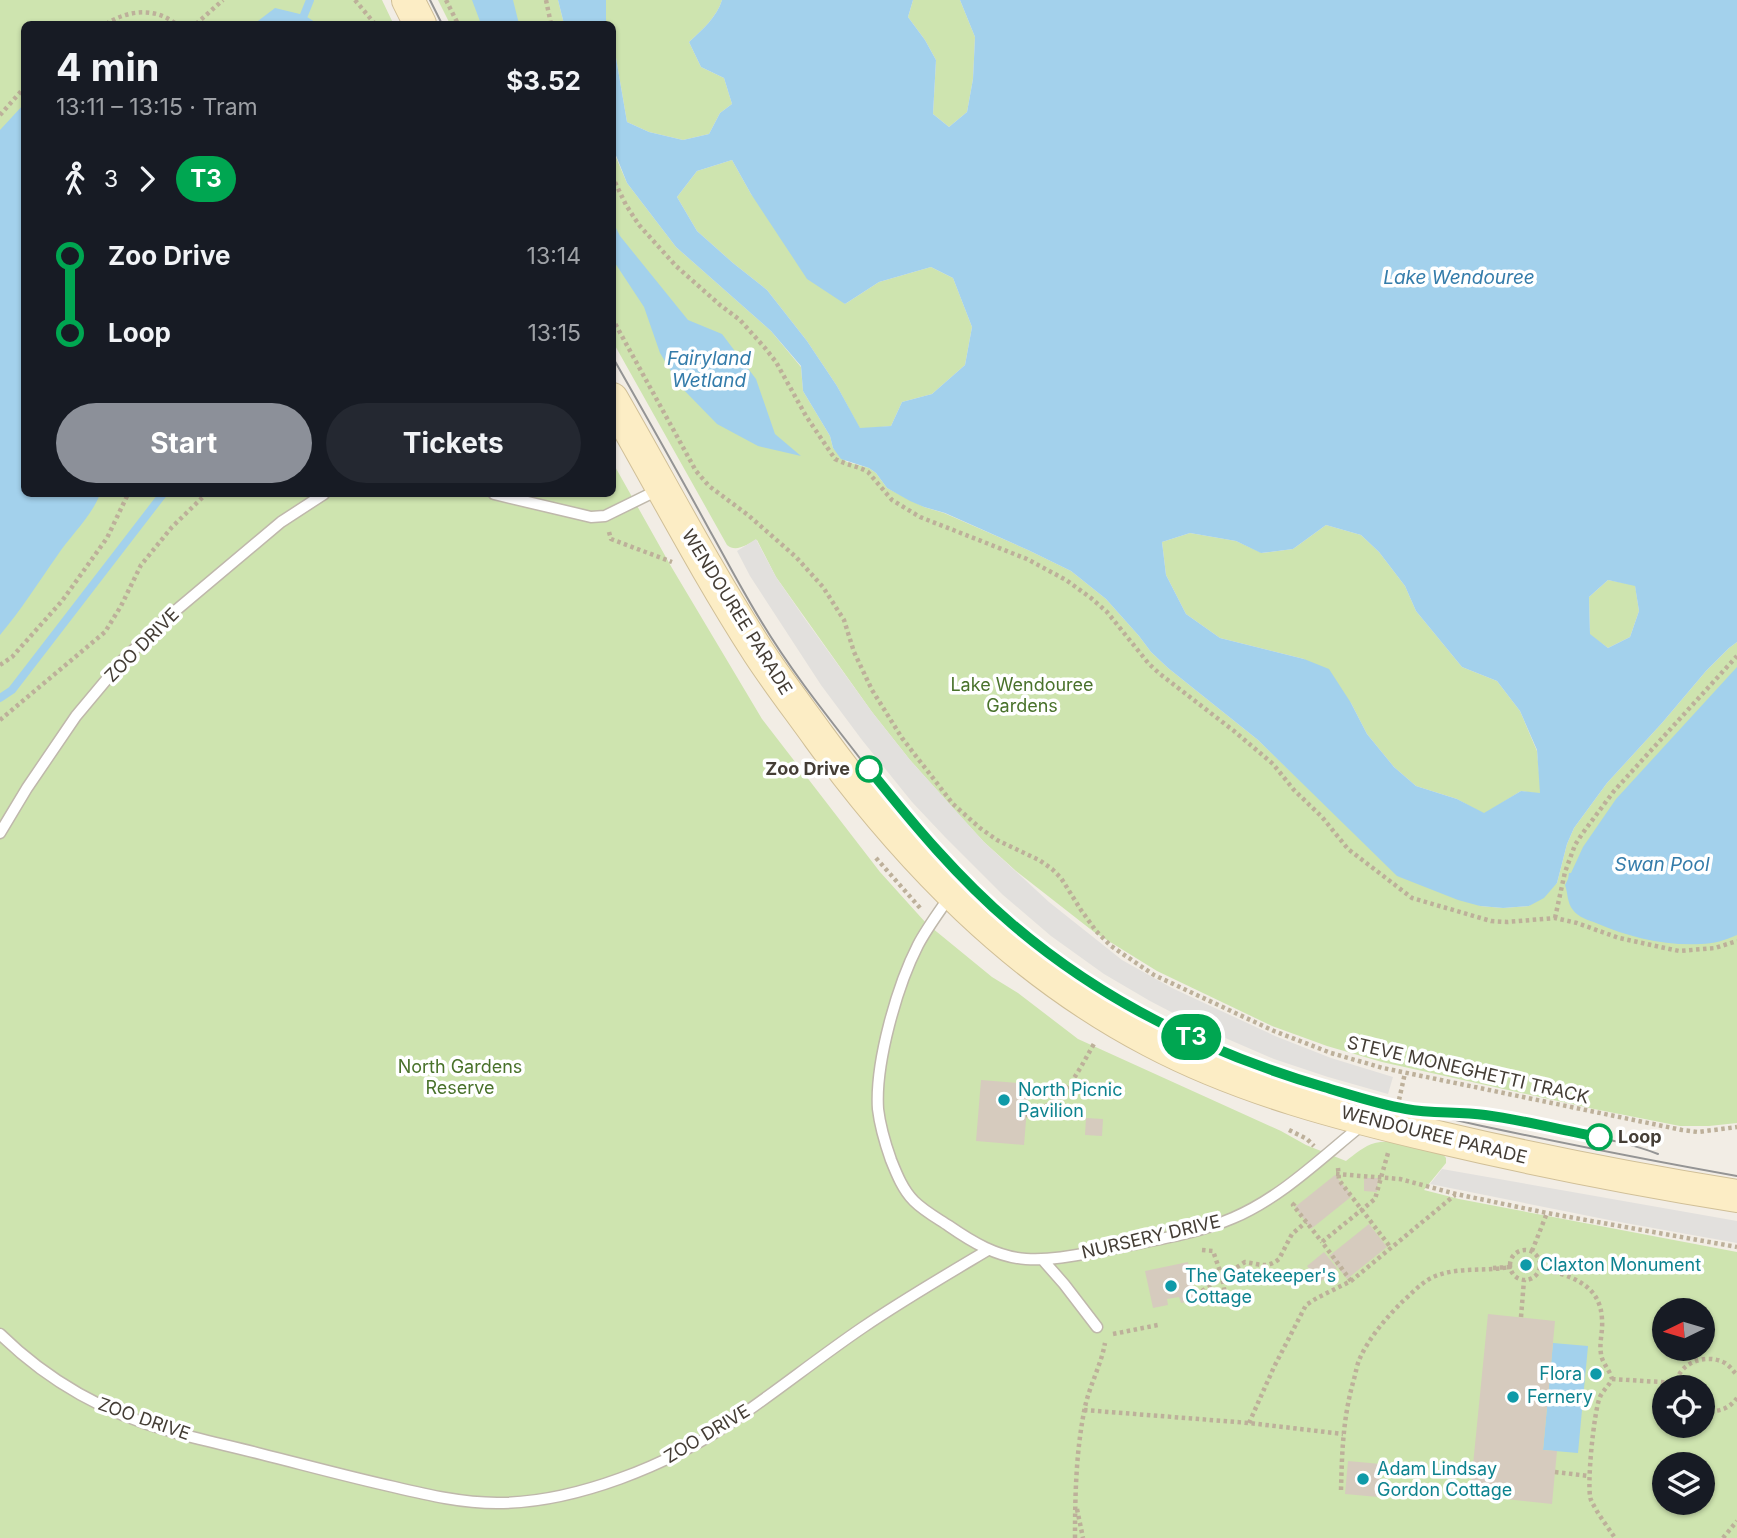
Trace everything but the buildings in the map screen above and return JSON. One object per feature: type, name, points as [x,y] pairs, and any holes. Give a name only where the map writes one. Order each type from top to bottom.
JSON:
[{"type":"street","points":[[408,0],[418,21]]},
{"type":"street","name":"WENDOUREE PARADE","points":[[616,406],[760,655],[839,764],[908,849],[951,894],[999,937],[1078,998],[1193,1062],[1304,1102],[1380,1124],[1541,1161],[1737,1196]]},
{"type":"lane","points":[[507,497],[591,517],[605,516],[663,487]]},
{"type":"lane","name":"ZOO DRIVE","points":[[0,833],[76,716],[122,662],[168,617],[281,522],[319,497]]},
{"type":"lane","points":[[951,894],[919,943],[899,992],[879,1077],[878,1107],[883,1137],[897,1174],[909,1195],[925,1210],[988,1250]]},
{"type":"lane","name":"NURSERY DRIVE","points":[[988,1250],[1013,1257],[1042,1259],[1131,1245],[1192,1231],[1232,1218],[1252,1208],[1380,1124]]},
{"type":"lane","name":"ZOO DRIVE","points":[[0,1334],[37,1368],[67,1387],[102,1407],[170,1432],[440,1497],[478,1503],[499,1503],[553,1497],[618,1479],[696,1444],[731,1423],[862,1328],[988,1250]]},
{"type":"lane","points":[[1042,1259],[1097,1327]]},
{"type":"path","points":[[199,21],[223,0]]},
{"type":"path","points":[[355,0],[372,21]]},
{"type":"path","points":[[446,0],[456,21]]},
{"type":"path","points":[[546,0],[550,21]]},
{"type":"path","points":[[110,21],[118,16],[139,12],[165,15],[172,21]]},
{"type":"path","points":[[0,115],[21,91]]},
{"type":"path","points":[[616,184],[639,225],[676,266],[740,320],[765,348],[835,459],[868,472],[892,500],[920,517],[1027,558],[1091,598],[1117,623],[1149,664],[1273,764],[1349,849],[1412,898],[1491,921],[1555,918],[1619,938],[1679,951],[1715,948],[1737,941]]},
{"type":"path","name":"STEVE MONEGHETTI TRACK","points":[[616,325],[696,471],[709,486],[748,515],[796,557],[824,587],[844,620],[854,652],[872,690],[902,738],[953,804],[997,840],[1052,869],[1061,878],[1096,931],[1111,946],[1154,975],[1274,1031],[1331,1053],[1405,1073],[1617,1118],[1698,1132],[1737,1128]]},
{"type":"path","points":[[0,665],[12,657],[62,601],[107,538],[127,497]]},
{"type":"path","points":[[0,720],[105,632],[141,565],[172,527],[203,497]]},
{"type":"path","points":[[605,516],[611,539],[672,563]]},
{"type":"path","points":[[1555,918],[1564,872],[1582,834],[1614,791],[1737,656]]},
{"type":"path","points":[[1026,1116],[1054,1101],[1071,1084],[1095,1042]]},
{"type":"path","points":[[1322,1242],[1375,1199],[1382,1177],[1380,1124],[1405,1073]]},
{"type":"path","points":[[1391,1248],[1336,1174],[1400,1179],[1547,1213],[1737,1247]]},
{"type":"path","points":[[1249,1423],[1306,1305],[1351,1281],[1456,1194]]},
{"type":"path","points":[[1303,1197],[1293,1205],[1351,1281]]},
{"type":"path","points":[[1532,1251],[1547,1213]]},
{"type":"path","points":[[1203,1290],[1245,1262],[1265,1266],[1276,1262],[1292,1234],[1306,1222]]},
{"type":"path","points":[[1523,1250],[1532,1251],[1539,1259],[1540,1269],[1532,1279],[1524,1280],[1515,1276],[1510,1267],[1514,1254],[1523,1250]]},
{"type":"path","points":[[1213,1251],[1229,1305]]},
{"type":"path","points":[[1493,1268],[1510,1267]]},
{"type":"path","points":[[1341,1490],[1343,1434],[1352,1388],[1360,1359],[1375,1334],[1394,1310],[1429,1279],[1449,1272],[1510,1267]]},
{"type":"path","points":[[1540,1269],[1569,1276],[1594,1293],[1602,1310],[1601,1354],[1612,1379]]},
{"type":"path","points":[[1521,1317],[1524,1280]]},
{"type":"path","points":[[1075,1538],[1077,1460],[1084,1410],[1105,1336],[1158,1325]]},
{"type":"path","points":[[1678,1375],[1696,1361],[1719,1361],[1729,1366],[1737,1376]]},
{"type":"path","points":[[1612,1379],[1652,1383]]},
{"type":"path","points":[[1612,1379],[1597,1404],[1589,1476],[1590,1499],[1615,1538]]},
{"type":"path","points":[[1715,1411],[1730,1406],[1737,1398]]},
{"type":"path","points":[[1084,1410],[1249,1423],[1343,1434]]},
{"type":"path","points":[[1555,1472],[1589,1476]]},
{"type":"path","points":[[1076,1498],[1083,1538]]},
{"type":"path","points":[[1723,1538],[1737,1521]]},
{"type":"green space","name":"North Gardens Reserve","points":[[0,0],[382,0],[392,21],[21,21],[21,497],[616,497],[616,468],[762,719],[880,872],[926,923],[992,977],[1018,993],[1078,1039],[1346,1161],[1367,1146],[1382,1142],[1408,1144],[1441,1152],[1446,1163],[1424,1190],[1737,1252],[1737,1538],[0,1538]]},
{"type":"green space","points":[[438,0],[558,0],[563,21],[448,21]]},
{"type":"green space","points":[[606,0],[722,0],[713,18],[689,42],[701,67],[724,78],[732,104],[720,113],[709,134],[683,140],[649,132],[627,122],[616,58],[616,21],[606,21]]},
{"type":"green space","points":[[913,0],[960,0],[975,37],[973,79],[967,112],[949,127],[933,114],[936,60],[908,17]]},
{"type":"green space","name":"Lake Wendouree Gardens","points":[[616,157],[627,183],[676,247],[771,331],[801,367],[803,391],[830,436],[833,448],[847,462],[869,468],[887,488],[924,507],[944,513],[1071,571],[1106,599],[1168,668],[1258,740],[1310,790],[1480,906],[1529,906],[1557,883],[1574,828],[1607,783],[1706,671],[1737,642],[1737,1123],[1680,1126],[1382,1062],[1272,1026],[1157,971],[1094,932],[1016,871],[984,842],[910,760],[872,712],[776,577],[757,540],[738,548],[727,545],[616,347]]},
{"type":"green space","points":[[732,160],[751,194],[845,304],[879,282],[931,267],[953,278],[972,327],[965,365],[932,394],[902,402],[891,426],[860,429],[837,386],[807,341],[767,290],[697,231],[677,197],[697,171]]},
{"type":"green space","points":[[1326,525],[1361,535],[1379,552],[1405,586],[1416,611],[1462,667],[1497,681],[1520,711],[1537,751],[1541,794],[1521,791],[1484,814],[1457,799],[1416,786],[1394,767],[1367,734],[1351,703],[1304,659],[1220,638],[1186,614],[1166,575],[1162,542],[1190,533],[1236,541],[1262,553],[1293,549]]},
{"type":"green space","points":[[1608,580],[1635,585],[1639,611],[1630,637],[1608,648],[1590,635],[1589,597]]},
{"type":"shaded area","points":[[756,539],[776,577],[805,619],[910,760],[984,842],[1049,902],[1122,960],[1172,988],[1275,1036],[1331,1058],[1393,1077],[1388,1094],[1274,1059],[1200,1027],[1104,974],[1051,936],[1003,895],[912,802],[821,685],[750,576],[737,551]]},
{"type":"shaded area","points":[[1442,1169],[1737,1221],[1737,1243],[1430,1184]]},
{"type":"water","points":[[472,0],[513,0],[518,21],[480,21]]},
{"type":"water","points":[[558,0],[606,0],[606,21],[563,21]]},
{"type":"water","name":"Lake Wendouree","points":[[722,0],[913,0],[908,17],[936,60],[933,114],[949,127],[967,112],[973,79],[975,37],[960,0],[1737,0],[1737,642],[1706,671],[1607,783],[1574,828],[1557,883],[1544,898],[1529,906],[1480,906],[1397,876],[1258,740],[1168,668],[1106,599],[1071,571],[945,513],[910,501],[887,488],[869,468],[841,459],[803,391],[801,366],[771,331],[676,247],[627,183],[616,156],[616,58],[627,122],[649,132],[683,140],[709,134],[720,113],[732,104],[724,78],[701,67],[689,42],[717,12]],"holes":[[[732,160],[807,279],[845,304],[879,282],[931,267],[953,278],[972,327],[965,365],[932,394],[902,402],[891,426],[860,428],[837,386],[807,341],[767,290],[697,231],[677,197],[697,171]],[[1326,525],[1361,535],[1379,552],[1405,586],[1416,611],[1462,667],[1497,681],[1520,711],[1537,750],[1540,793],[1521,791],[1484,813],[1457,799],[1416,786],[1394,767],[1367,734],[1329,669],[1304,659],[1220,638],[1186,614],[1166,575],[1162,542],[1190,533],[1236,541],[1261,553],[1293,549]],[[1608,580],[1635,586],[1639,611],[1630,637],[1608,648],[1590,634],[1589,597]]]},
{"type":"water","points":[[275,8],[304,15],[313,21],[258,21]]},
{"type":"water","points":[[21,107],[21,497],[98,497],[0,635],[0,130]]},
{"type":"water","name":"Fairyland Wetland","points":[[616,228],[688,320],[722,334],[756,379],[775,434],[801,456],[758,446],[717,424],[680,386],[660,353],[644,307],[616,265]]},
{"type":"water","name":"Swan Pool","points":[[1737,667],[1737,935],[1710,943],[1674,944],[1634,936],[1580,916],[1571,907],[1565,885],[1583,847],[1616,799]]},
{"type":"water","points":[[1553,1343],[1588,1346],[1578,1453],[1543,1450]]},
{"type":"waterway","points":[[304,15],[310,0]]},
{"type":"waterway","points":[[0,698],[12,690],[161,497]]},
{"type":"tram line","points":[[430,0],[440,21]]},
{"type":"tram line","points":[[616,363],[754,610],[816,702],[907,818],[952,868],[1008,919],[1068,966],[1165,1025],[1241,1059],[1320,1086],[1482,1126],[1737,1176]]},
{"type":"tram line","name":"T3","points":[[869,769],[926,839],[966,882],[1012,924],[1055,958],[1114,997],[1166,1026],[1292,1078],[1355,1097],[1407,1109],[1488,1115],[1599,1137]]},
{"type":"tram line","points":[[1460,1113],[1511,1120],[1599,1138],[1658,1154]]},
{"type":"place","name":"Zoo Drive","points":[[869,769]]},
{"type":"place","name":"North Picnic Pavilion","points":[[1004,1100]]},
{"type":"place","name":"Loop","points":[[1599,1137]]},
{"type":"place","name":"Claxton Monument","points":[[1526,1265]]},
{"type":"place","name":"The Gatekeeper's Cottage","points":[[1171,1286]]},
{"type":"place","name":"Flora","points":[[1596,1374]]},
{"type":"place","name":"Fernery","points":[[1513,1397]]},
{"type":"place","name":"Adam Lindsay Gordon Cottage","points":[[1363,1479]]}]
